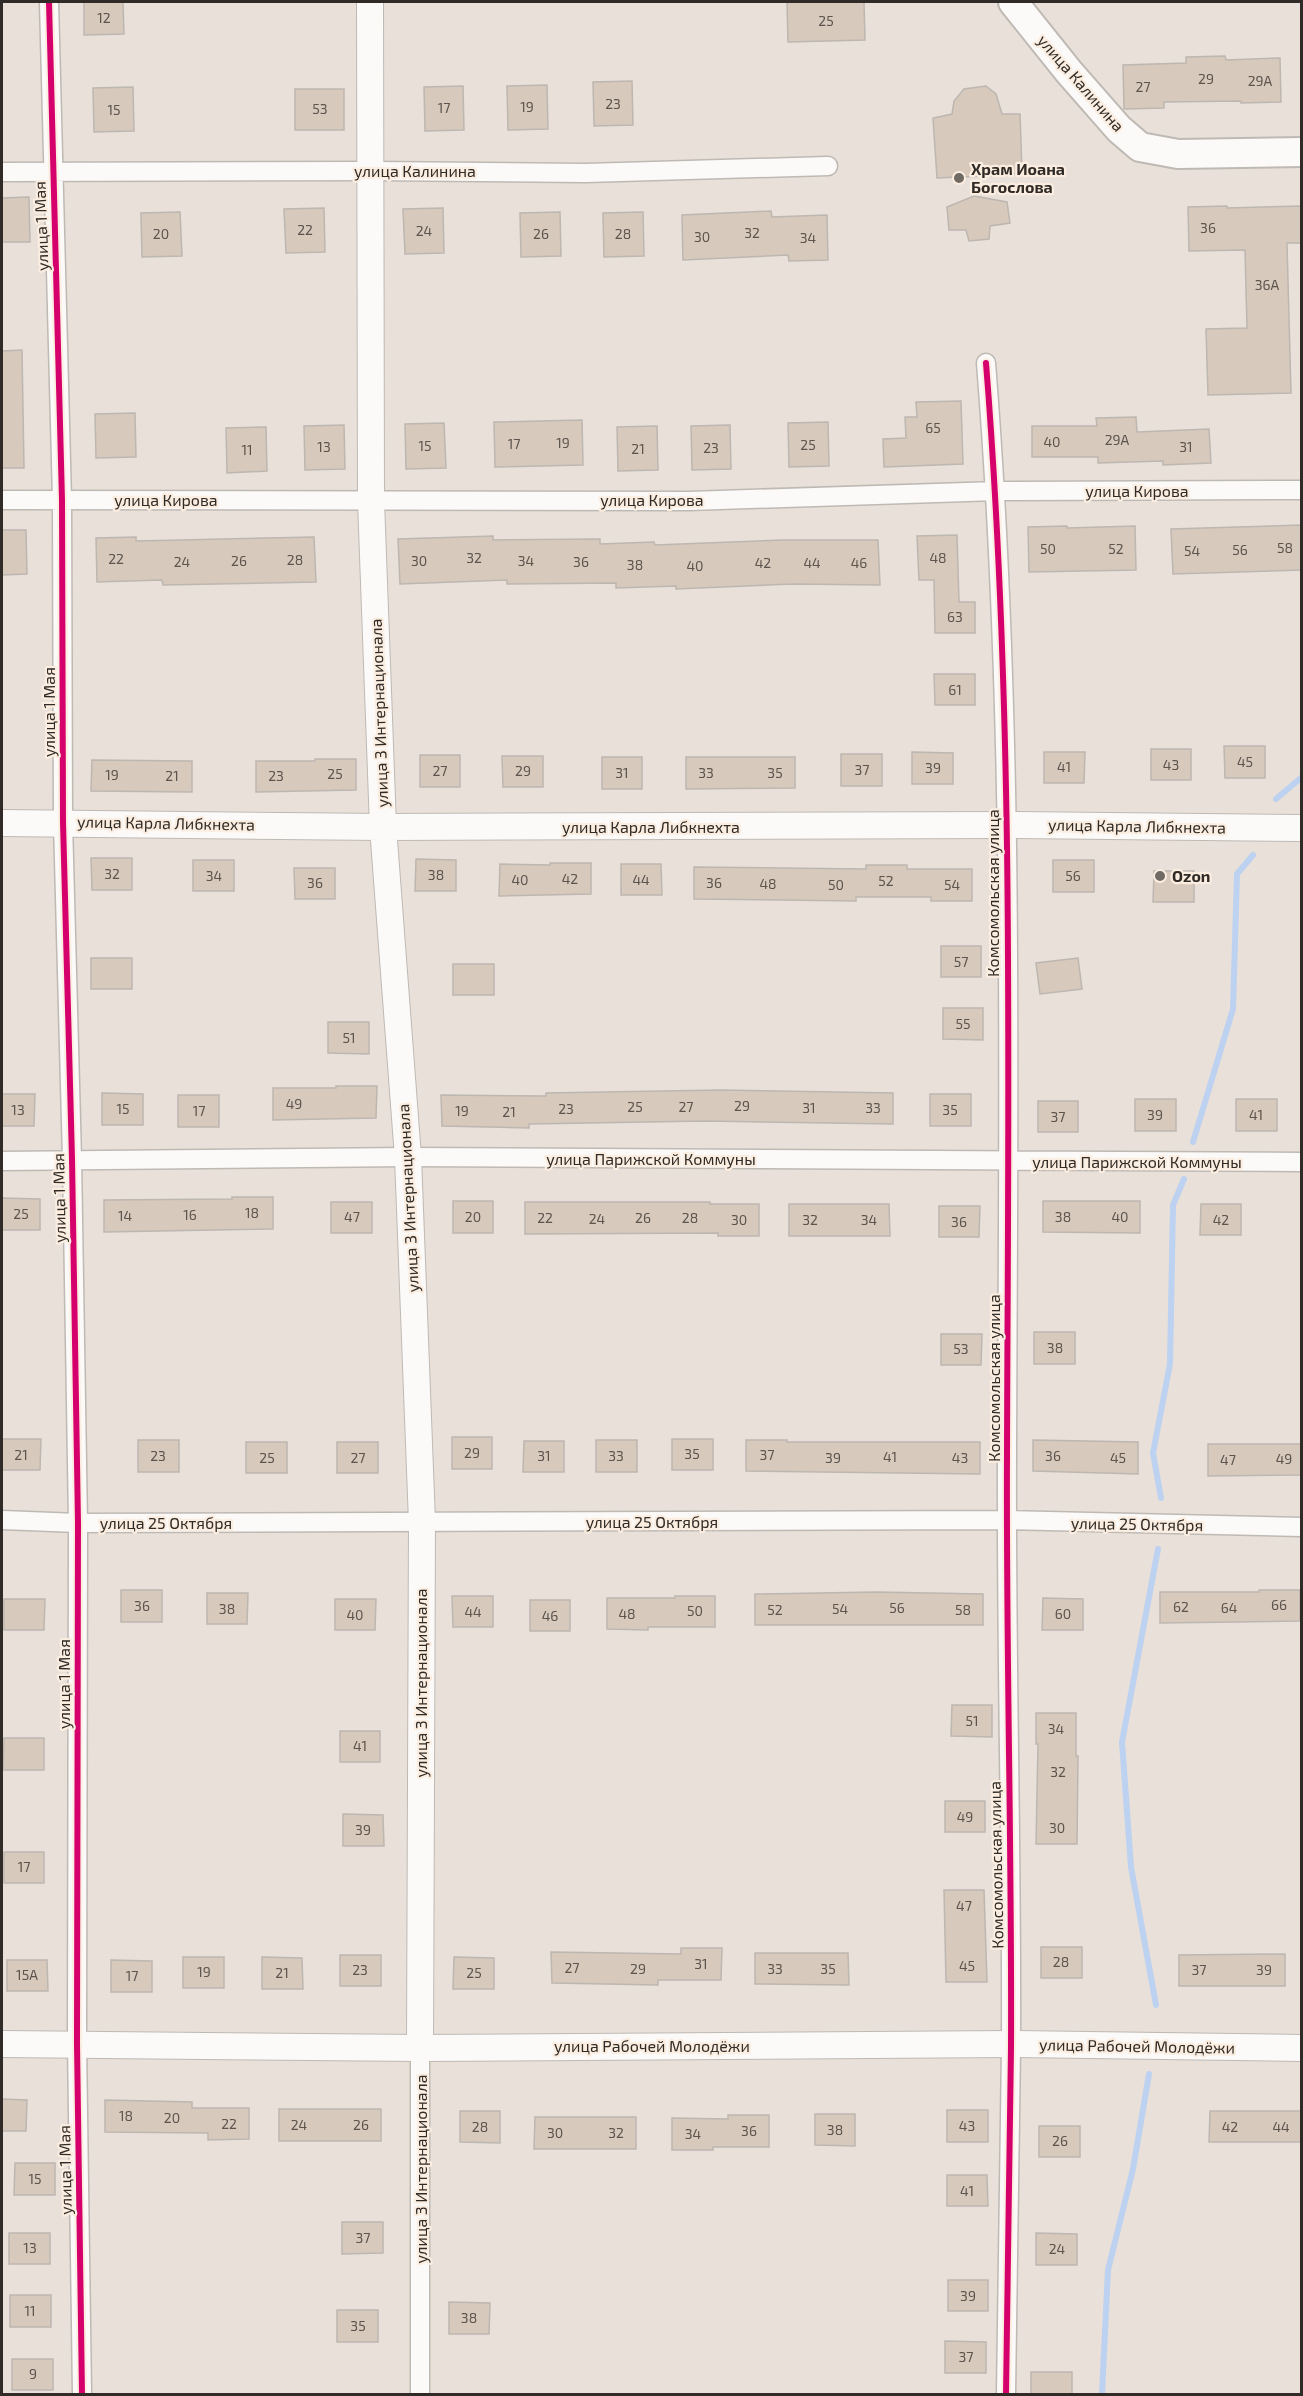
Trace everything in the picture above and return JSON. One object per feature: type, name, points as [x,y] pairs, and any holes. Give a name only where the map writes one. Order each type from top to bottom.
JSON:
[{"type":"main road","name":"улица 3 Интернационала","points":[[370,2],[371,501],[383,827],[408,1157],[422,1522],[420,2048]]},
{"type":"main road","name":"улица Калинина","points":[[1013,2],[1069,72],[1119,129],[1140,147],[1178,154],[1302,152]]},
{"type":"main road","name":"улица Карла Либкнехта","points":[[2,822],[383,827],[1006,825],[1302,828]]},
{"type":"main road","name":"улица Рабочей Молодёжи","points":[[2,2044],[420,2048],[1011,2044],[1302,2048]]},
{"type":"street","name":"улица 1 Мая","points":[[49,2],[62,500],[63,822],[78,1523],[77,2044],[82,2394]]},
{"type":"street","name":"улица Калинина","points":[[2,172],[586,173],[828,166]]},
{"type":"street","name":"Комсомольская улица","points":[[987,363],[997,491],[1006,825],[1008,1162],[1006,1521],[1011,2044],[1006,2394]]},
{"type":"street","name":"улица Кирова","points":[[2,500],[689,501],[997,491],[1302,490]]},
{"type":"street","name":"улица Парижской Коммуны","points":[[2,1161],[408,1157],[1302,1162]]},
{"type":"street","name":"улица 25 Октября","points":[[2,1520],[78,1523],[1006,1521],[1302,1527]]},
{"type":"street","name":"улица 3 Интернационала","points":[[420,2048],[420,2394]]},
{"type":"building","points":[[84,2],[123,2],[124,34],[84,35]]},
{"type":"building","points":[[787,2],[864,2],[865,40],[788,42]]},
{"type":"building","points":[[1225,56],[1226,60],[1280,58],[1281,102],[1164,102],[1164,108],[1124,109],[1123,65],[1186,63],[1186,57]]},
{"type":"building","points":[[632,81],[633,125],[594,126],[593,82]]},
{"type":"building","points":[[547,85],[548,129],[508,130],[507,86]]},
{"type":"building","points":[[463,86],[464,130],[425,131],[424,87]]},
{"type":"building","points":[[986,86],[996,94],[1002,114],[1020,114],[1022,172],[1010,175],[937,178],[933,118],[952,114],[954,101],[964,89]]},
{"type":"building","points":[[133,87],[134,131],[94,132],[93,88]]},
{"type":"building","points":[[295,89],[344,89],[344,130],[295,130]]},
{"type":"building","points":[[974,196],[1007,202],[1010,223],[990,226],[989,239],[969,241],[966,230],[949,230],[947,207]]},
{"type":"building","points":[[29,197],[30,242],[2,242],[2,198]]},
{"type":"building","points":[[1227,206],[1227,208],[1302,206],[1302,243],[1287,243],[1291,393],[1208,395],[1206,329],[1247,328],[1245,250],[1189,251],[1188,207]]},
{"type":"building","points":[[324,208],[325,252],[286,253],[284,209]]},
{"type":"building","points":[[443,208],[444,253],[405,254],[403,209]]},
{"type":"building","points":[[771,211],[772,217],[827,215],[828,260],[789,261],[788,255],[683,260],[682,215]]},
{"type":"building","points":[[180,212],[182,256],[142,257],[141,213]]},
{"type":"building","points":[[560,212],[561,256],[521,257],[520,213]]},
{"type":"building","points":[[643,212],[644,256],[604,257],[603,213]]},
{"type":"building","points":[[22,350],[24,468],[2,468],[2,351]]},
{"type":"building","points":[[961,401],[963,464],[884,467],[883,439],[906,438],[905,417],[917,417],[916,402]]},
{"type":"building","points":[[135,413],[136,457],[96,458],[95,414]]},
{"type":"building","points":[[1136,417],[1137,432],[1209,429],[1211,463],[1163,465],[1163,461],[1098,463],[1098,457],[1032,457],[1032,426],[1097,426],[1096,418]]},
{"type":"building","points":[[582,420],[583,465],[495,467],[494,422]]},
{"type":"building","points":[[828,422],[829,466],[789,467],[788,423]]},
{"type":"building","points":[[444,423],[446,468],[406,469],[405,424]]},
{"type":"building","points":[[344,425],[345,469],[305,470],[304,426]]},
{"type":"building","points":[[730,425],[731,469],[692,470],[691,426]]},
{"type":"building","points":[[657,426],[658,470],[618,471],[617,427]]},
{"type":"building","points":[[266,427],[267,471],[227,473],[226,428]]},
{"type":"building","points":[[1302,525],[1302,570],[1173,574],[1171,529]]},
{"type":"building","points":[[1067,526],[1067,528],[1135,526],[1136,570],[1029,572],[1028,527]]},
{"type":"building","points":[[2,530],[26,530],[27,574],[2,575]]},
{"type":"building","points":[[957,535],[959,602],[975,602],[975,633],[935,633],[934,580],[919,580],[917,536]]},
{"type":"building","points":[[493,536],[493,540],[600,539],[600,544],[654,542],[655,545],[783,540],[878,540],[880,585],[793,584],[676,589],[676,586],[616,588],[616,583],[507,584],[507,580],[400,584],[398,539]]},
{"type":"building","points":[[136,537],[136,541],[314,537],[316,582],[163,585],[162,580],[97,582],[96,538]]},
{"type":"building","points":[[934,674],[975,674],[975,705],[935,705]]},
{"type":"building","points":[[1224,746],[1265,746],[1265,778],[1225,778]]},
{"type":"building","points":[[1151,749],[1191,749],[1191,780],[1151,780]]},
{"type":"building","points":[[912,752],[953,753],[953,784],[912,784]]},
{"type":"building","points":[[1044,752],[1085,752],[1084,783],[1044,783]]},
{"type":"building","points":[[841,754],[882,754],[882,786],[841,786]]},
{"type":"building","points":[[420,755],[460,755],[460,787],[420,787]]},
{"type":"building","points":[[502,756],[543,756],[543,787],[503,787]]},
{"type":"building","points":[[602,757],[642,757],[642,789],[602,789]]},
{"type":"building","points":[[686,757],[795,757],[795,788],[686,789]]},
{"type":"building","points":[[315,759],[356,759],[356,790],[256,792],[256,761],[315,761]]},
{"type":"building","points":[[92,760],[192,761],[192,792],[91,791]]},
{"type":"building","points":[[91,858],[132,858],[132,890],[92,890]]},
{"type":"building","points":[[416,859],[456,860],[456,891],[415,891]]},
{"type":"building","points":[[193,860],[234,860],[234,891],[193,891]]},
{"type":"building","points":[[1053,860],[1094,860],[1094,892],[1053,892]]},
{"type":"building","points":[[550,863],[591,863],[591,894],[499,896],[500,864],[550,865]]},
{"type":"building","points":[[621,864],[661,864],[662,895],[621,895]]},
{"type":"building","points":[[866,865],[907,865],[907,869],[972,869],[972,901],[931,901],[931,897],[856,897],[856,901],[694,899],[694,867],[866,869]]},
{"type":"building","points":[[294,868],[335,868],[335,899],[295,899]]},
{"type":"building","points":[[1154,871],[1194,871],[1194,902],[1153,902]]},
{"type":"building","points":[[941,946],[981,946],[981,977],[941,977]]},
{"type":"building","points":[[91,958],[132,958],[132,989],[91,989]]},
{"type":"building","points":[[1078,958],[1082,989],[1040,994],[1036,963]]},
{"type":"building","points":[[453,964],[494,964],[494,995],[453,995]]},
{"type":"building","points":[[943,1008],[983,1008],[983,1040],[943,1039]]},
{"type":"building","points":[[328,1022],[369,1022],[369,1054],[328,1053]]},
{"type":"building","points":[[336,1086],[377,1086],[376,1118],[273,1120],[273,1088],[336,1088]]},
{"type":"building","points":[[721,1090],[893,1093],[893,1124],[706,1121],[529,1124],[529,1128],[442,1126],[441,1095],[546,1096],[546,1093]]},
{"type":"building","points":[[102,1093],[143,1094],[143,1125],[102,1125]]},
{"type":"building","points":[[2,1094],[35,1094],[34,1126],[2,1126]]},
{"type":"building","points":[[930,1094],[971,1094],[971,1126],[930,1126]]},
{"type":"building","points":[[178,1095],[219,1095],[219,1127],[178,1127]]},
{"type":"building","points":[[1135,1099],[1176,1099],[1176,1131],[1135,1131]]},
{"type":"building","points":[[1236,1099],[1277,1099],[1277,1131],[1236,1131]]},
{"type":"building","points":[[1038,1101],[1078,1101],[1078,1132],[1038,1132]]},
{"type":"building","points":[[232,1197],[273,1197],[273,1229],[104,1232],[104,1200],[232,1199]]},
{"type":"building","points":[[2,1198],[40,1199],[40,1230],[2,1230]]},
{"type":"building","points":[[453,1201],[493,1201],[493,1233],[453,1233]]},
{"type":"building","points":[[1043,1201],[1140,1201],[1140,1233],[1043,1232]]},
{"type":"building","points":[[331,1202],[372,1202],[372,1233],[331,1233]]},
{"type":"building","points":[[525,1202],[759,1204],[759,1236],[718,1236],[718,1233],[525,1234]]},
{"type":"building","points":[[789,1204],[889,1204],[890,1236],[789,1236]]},
{"type":"building","points":[[1201,1204],[1241,1204],[1241,1235],[1200,1235]]},
{"type":"building","points":[[939,1206],[980,1206],[979,1237],[939,1237]]},
{"type":"building","points":[[1034,1332],[1075,1332],[1075,1364],[1034,1364]]},
{"type":"building","points":[[941,1334],[982,1334],[981,1365],[941,1365]]},
{"type":"building","points":[[452,1437],[492,1437],[492,1469],[452,1469]]},
{"type":"building","points":[[2,1439],[41,1439],[40,1470],[2,1470]]},
{"type":"building","points":[[672,1439],[713,1439],[713,1470],[672,1470]]},
{"type":"building","points":[[138,1440],[179,1440],[179,1472],[138,1472]]},
{"type":"building","points":[[596,1440],[637,1440],[637,1472],[596,1472]]},
{"type":"building","points":[[746,1440],[980,1442],[980,1474],[746,1471]]},
{"type":"building","points":[[1033,1440],[1138,1442],[1138,1474],[1033,1471]]},
{"type":"building","points":[[524,1441],[564,1441],[564,1472],[523,1472]]},
{"type":"building","points":[[246,1442],[287,1442],[287,1473],[246,1473]]},
{"type":"building","points":[[337,1442],[378,1442],[378,1473],[337,1473]]},
{"type":"building","points":[[1208,1444],[1302,1444],[1302,1475],[1208,1476]]},
{"type":"building","points":[[121,1590],[162,1590],[162,1622],[121,1622]]},
{"type":"building","points":[[1259,1590],[1300,1590],[1300,1621],[1160,1623],[1160,1592],[1259,1592]]},
{"type":"building","points":[[876,1592],[983,1594],[983,1625],[755,1625],[755,1594]]},
{"type":"building","points":[[207,1593],[248,1593],[247,1624],[207,1624]]},
{"type":"building","points":[[452,1596],[493,1596],[493,1627],[453,1627]]},
{"type":"building","points":[[675,1596],[715,1596],[715,1627],[607,1629],[607,1598],[675,1598]]},
{"type":"building","points":[[1043,1598],[1083,1599],[1083,1630],[1042,1630]]},
{"type":"building","points":[[4,1599],[45,1599],[44,1630],[4,1630]]},
{"type":"building","points":[[335,1599],[376,1599],[375,1630],[335,1630]]},
{"type":"building","points":[[530,1600],[570,1600],[570,1631],[530,1631]]},
{"type":"building","points":[[952,1705],[992,1705],[992,1737],[951,1736]]},
{"type":"building","points":[[1036,1713],[1076,1713],[1077,1844],[1036,1844],[1038,1744],[1036,1744]]},
{"type":"building","points":[[340,1731],[380,1731],[380,1762],[340,1762]]},
{"type":"building","points":[[4,1738],[44,1738],[44,1770],[3,1770]]},
{"type":"building","points":[[945,1801],[985,1801],[985,1832],[945,1832]]},
{"type":"building","points":[[343,1814],[383,1815],[384,1846],[343,1846]]},
{"type":"building","points":[[4,1852],[44,1852],[44,1883],[4,1883]]},
{"type":"building","points":[[944,1890],[984,1890],[987,1982],[946,1982]]},
{"type":"building","points":[[1041,1947],[1082,1947],[1082,1978],[1041,1978]]},
{"type":"building","points":[[681,1948],[722,1948],[721,1980],[658,1980],[658,1985],[552,1983],[551,1952],[681,1954]]},
{"type":"building","points":[[755,1953],[848,1953],[849,1985],[755,1984]]},
{"type":"building","points":[[1285,1954],[1285,1986],[1179,1986],[1179,1955]]},
{"type":"building","points":[[340,1955],[381,1955],[381,1986],[340,1986]]},
{"type":"building","points":[[183,1957],[224,1957],[224,1988],[183,1988]]},
{"type":"building","points":[[262,1957],[302,1958],[303,1989],[262,1989]]},
{"type":"building","points":[[454,1957],[494,1958],[494,1989],[453,1989]]},
{"type":"building","points":[[7,1960],[47,1960],[48,1991],[7,1991]]},
{"type":"building","points":[[111,1960],[152,1961],[152,1992],[111,1992]]},
{"type":"building","points":[[2,2099],[27,2100],[26,2131],[2,2131]]},
{"type":"building","points":[[105,2100],[192,2102],[192,2108],[249,2108],[249,2139],[208,2140],[208,2133],[105,2132]]},
{"type":"building","points":[[279,2109],[381,2109],[381,2141],[279,2141]]},
{"type":"building","points":[[947,2110],[988,2110],[988,2142],[947,2142]]},
{"type":"building","points":[[460,2111],[500,2111],[500,2143],[460,2142]]},
{"type":"building","points":[[1210,2111],[1301,2111],[1301,2142],[1209,2142]]},
{"type":"building","points":[[815,2114],[855,2114],[855,2146],[815,2145]]},
{"type":"building","points":[[728,2115],[769,2115],[769,2147],[672,2150],[672,2118],[728,2119]]},
{"type":"building","points":[[535,2117],[636,2117],[636,2149],[534,2149]]},
{"type":"building","points":[[1039,2126],[1080,2126],[1080,2157],[1039,2157]]},
{"type":"building","points":[[15,2163],[55,2163],[55,2195],[14,2195]]},
{"type":"building","points":[[947,2175],[987,2175],[988,2206],[947,2206]]},
{"type":"building","points":[[342,2222],[383,2222],[383,2253],[342,2254]]},
{"type":"building","points":[[9,2233],[50,2233],[50,2264],[9,2264]]},
{"type":"building","points":[[1036,2233],[1077,2234],[1077,2265],[1036,2265]]},
{"type":"building","points":[[948,2280],[988,2280],[988,2311],[948,2311]]},
{"type":"building","points":[[10,2295],[51,2295],[51,2327],[10,2327]]},
{"type":"building","points":[[449,2302],[490,2303],[489,2334],[449,2334]]},
{"type":"building","points":[[337,2310],[378,2310],[378,2342],[337,2342]]},
{"type":"building","points":[[945,2341],[986,2342],[986,2373],[945,2373]]},
{"type":"building","points":[[12,2359],[53,2359],[53,2390],[12,2390]]},
{"type":"building","points":[[1031,2372],[1072,2372],[1072,2394],[1031,2394]]},
{"type":"waterway","points":[[1276,799],[1302,777]]},
{"type":"waterway","points":[[1193,1142],[1233,1009],[1237,874],[1253,855]]},
{"type":"waterway","points":[[1161,1498],[1153,1453],[1170,1364],[1173,1205],[1184,1179]]},
{"type":"waterway","points":[[1156,2005],[1131,1867],[1122,1742],[1158,1549]]},
{"type":"waterway","points":[[1102,2394],[1108,2270],[1133,2169],[1149,2074]]},
{"type":"cycle path","points":[[49,2],[62,500],[63,822],[78,1523],[77,2044],[82,2394]]},
{"type":"cycle path","points":[[986,363],[1002,636],[1008,909],[1007,1529],[1011,2047],[1006,2394]]},
{"type":"place","name":"Храм Иоана Богослова","points":[[959,178]]},
{"type":"place","name":"Ozon","points":[[1160,876]]}]
